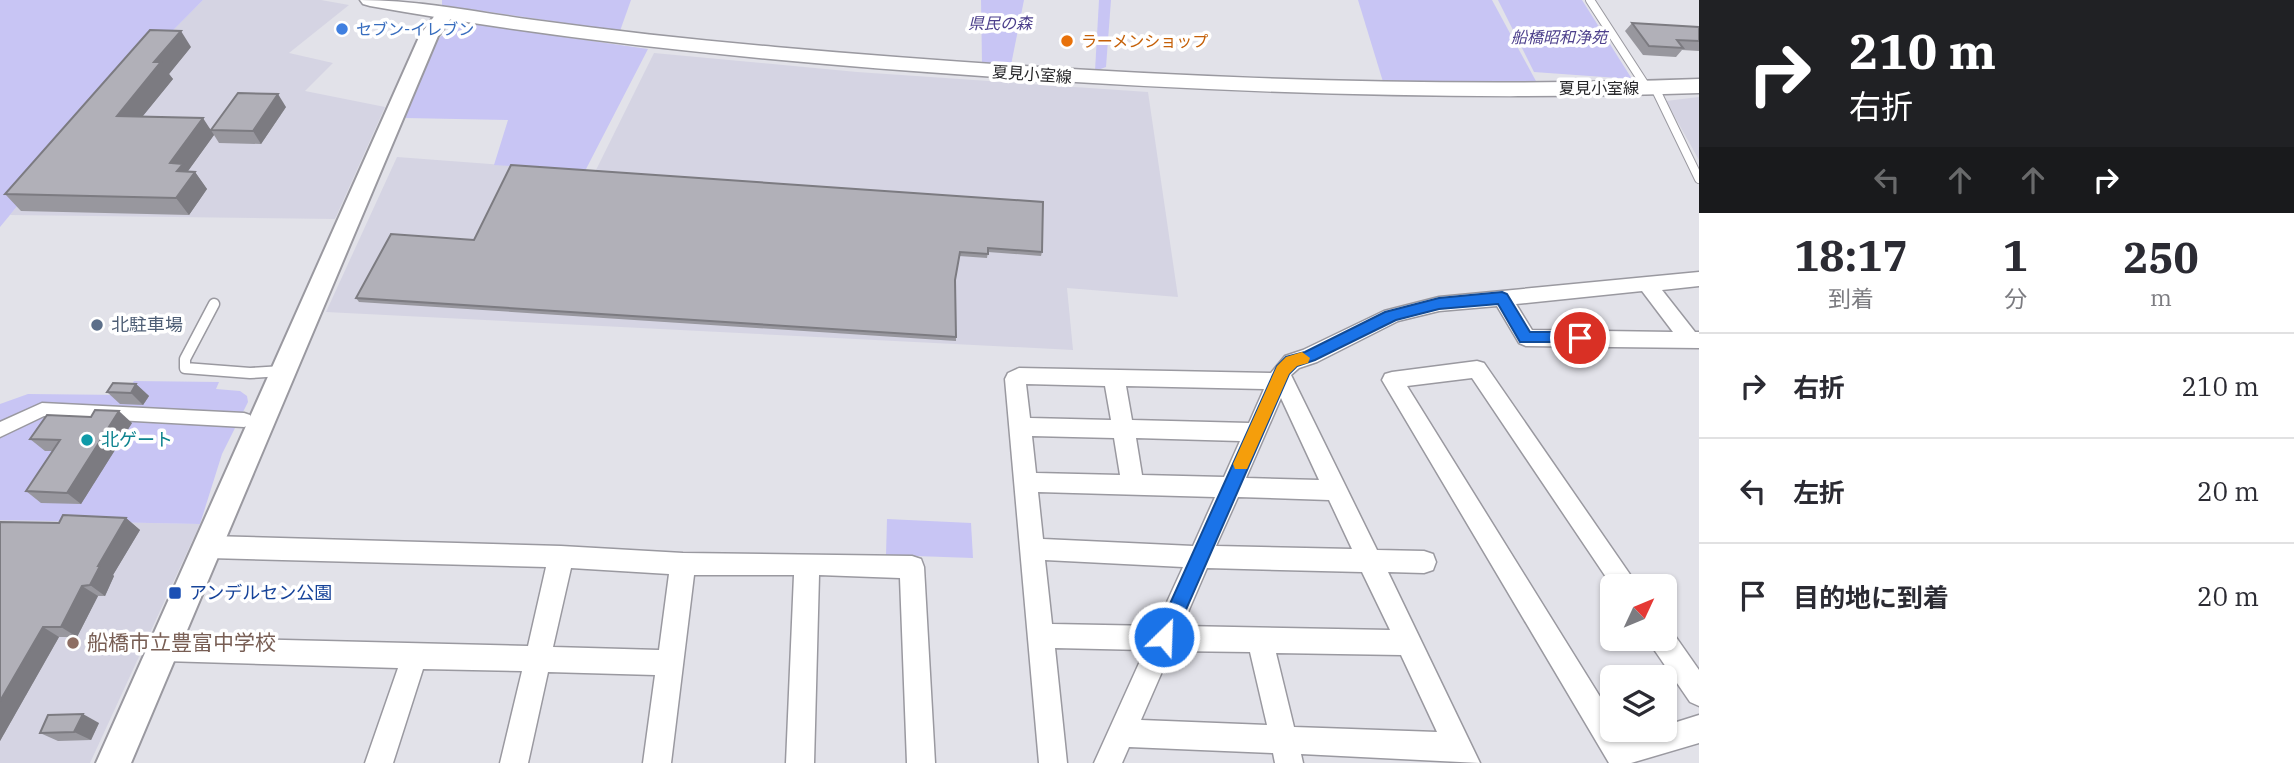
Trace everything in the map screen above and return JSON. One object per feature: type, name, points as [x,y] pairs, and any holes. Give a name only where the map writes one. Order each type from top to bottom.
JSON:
[{"type":"main road","name":"夏見小室線","points":[[370,0],[715,50],[1164,83],[1341,90],[1699,86]]},
{"type":"street","points":[[113,763],[343,238],[429,35],[437,8]]},
{"type":"street","points":[[1108,763],[1255,432],[1280,378],[1292,362],[1310,356],[1391,316],[1439,304],[1699,279]]},
{"type":"street","points":[[1647,284],[1695,340]]},
{"type":"street","points":[[1502,298],[1526,338],[1695,340]]},
{"type":"street","points":[[1618,574],[1477,369],[1392,380],[1619,753],[1699,729]]},
{"type":"street","points":[[1053,763],[1015,379],[1019,376],[1280,378]]},
{"type":"street","points":[[1114,378],[1133,486]]},
{"type":"street","points":[[1121,733],[1286,751],[1462,755],[1280,378]]},
{"type":"street","points":[[0,430],[42,410],[244,420]]},
{"type":"street","points":[[1020,427],[1255,432]]},
{"type":"street","points":[[1025,482],[1336,490]]},
{"type":"street","points":[[209,547],[561,557],[684,564],[912,567],[921,763]]},
{"type":"street","points":[[1031,549],[1200,557],[1424,562]]},
{"type":"street","points":[[514,763],[561,557]]},
{"type":"street","points":[[657,763],[684,564]]},
{"type":"street","points":[[800,763],[807,564]]},
{"type":"street","points":[[1040,636],[1409,643]]},
{"type":"street","points":[[1260,639],[1286,751]]},
{"type":"street","points":[[164,649],[671,663]]},
{"type":"street","points":[[1670,651],[1699,693]]},
{"type":"street","points":[[379,763],[415,655]]},
{"type":"lane","points":[[1590,0],[1651,88],[1699,179]]},
{"type":"lane","points":[[214,304],[185,359],[185,368],[250,373],[283,371]]},
{"type":"shaded area","points":[[203,0],[321,0],[349,5],[289,53],[333,63],[305,91],[385,107],[335,219],[10,215],[109,95]]},
{"type":"shaded area","points":[[654,53],[857,72],[1148,92],[1178,297],[1067,288],[1073,350],[326,312],[397,157],[595,172]]},
{"type":"shaded area","points":[[1699,97],[1699,160],[1666,101]]},
{"type":"shaded area","name":"船橋市立豊富中学校","points":[[0,520],[200,524],[90,763],[0,763]]},
{"type":"green space","points":[[0,0],[203,0],[109,95],[0,227]]},
{"type":"green space","points":[[442,0],[631,0],[620,31],[442,5]]},
{"type":"green space","name":"県民の森","points":[[981,0],[1024,0],[1011,65],[982,63]]},
{"type":"green space","points":[[1099,0],[1111,0],[1106,67],[1095,71]]},
{"type":"green space","points":[[1358,0],[1492,0],[1537,83],[1384,85]]},
{"type":"green space","name":"船橋昭和浄苑","points":[[1498,0],[1582,0],[1632,79],[1534,72]]},
{"type":"green space","points":[[472,24],[648,49],[585,171],[494,165],[508,120],[405,118],[438,39],[451,28]]},
{"type":"green space","points":[[134,381],[219,382],[216,389],[240,391],[247,396],[248,402],[222,454],[200,524],[0,520],[0,404],[28,394],[125,395]]},
{"type":"green space","points":[[887,519],[971,523],[973,558],[886,555]]},
{"type":"building","points":[[1632,23],[1699,27],[1699,41],[1677,40],[1683,48],[1649,46]]},
{"type":"building","points":[[150,30],[181,31],[154,62],[161,62],[117,116],[203,118],[170,163],[183,164],[177,171],[195,172],[176,198],[5,194]]},
{"type":"building","points":[[238,93],[278,94],[253,131],[211,130]]},
{"type":"building","points":[[511,165],[1043,202],[1042,252],[988,248],[988,254],[960,252],[955,280],[956,337],[356,298],[391,234],[474,240]]},
{"type":"building","points":[[113,383],[136,384],[131,393],[107,392]]},
{"type":"building","points":[[95,410],[119,411],[67,493],[26,491],[60,440],[30,439],[47,415],[91,417]]},
{"type":"building","points":[[63,515],[126,518],[90,585],[82,586],[61,627],[43,627],[0,701],[0,522],[59,523]]},
{"type":"building","points":[[83,714],[74,732],[40,733],[48,715]]},
{"type":"slow traffic","points":[[1241,464],[1283,370],[1302,358]]},
{"type":"place","name":"セブン-イレブン","points":[[342,29]]},
{"type":"place","name":"ラーメンショップ","points":[[1067,41]]},
{"type":"place","name":"北駐車場","points":[[97,325]]},
{"type":"place","name":"北ゲート","points":[[87,440]]},
{"type":"place","name":"アンデルセン公園","points":[[175,593]]},
{"type":"place","name":"船橋市立豊富中学校","points":[[73,643]]},
{"type":"route","points":[[1164,637],[1283,370],[1292,362],[1409,310],[1439,304],[1502,298],[1526,338],[1580,338]]}]
